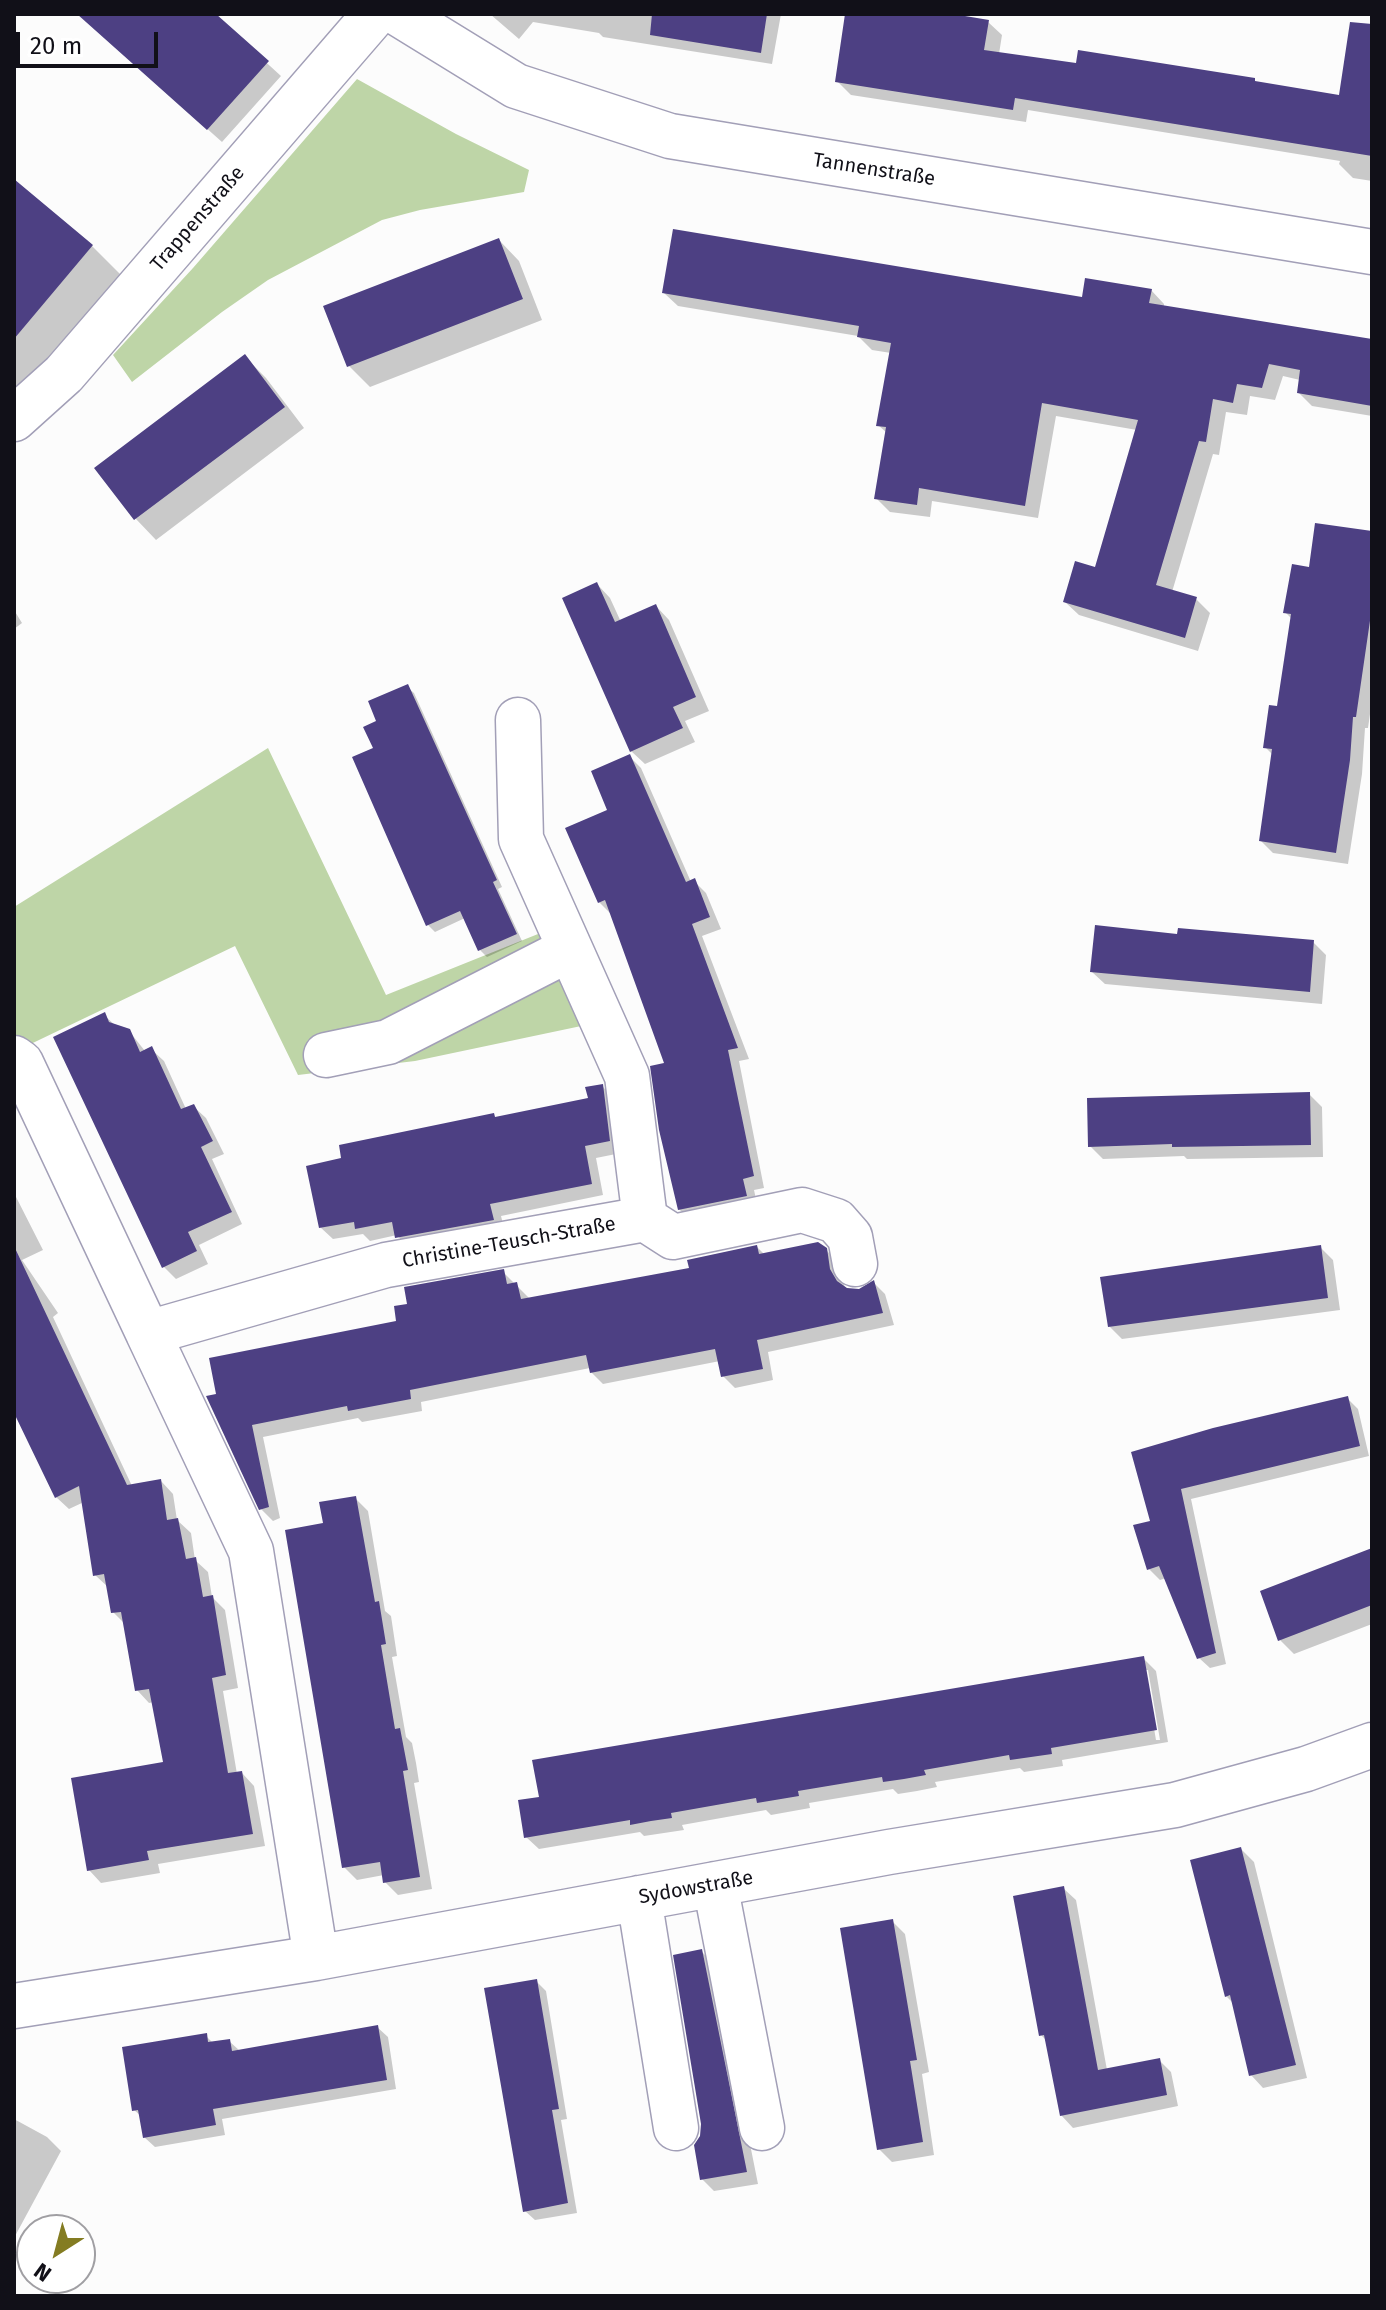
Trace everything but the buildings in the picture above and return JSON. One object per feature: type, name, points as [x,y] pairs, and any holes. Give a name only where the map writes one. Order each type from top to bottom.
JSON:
[{"type":"street","name":"Trappenstraße","points":[[14,419],[64,374],[375,14]]},
{"type":"street","name":"Tannenstraße","points":[[399,14],[516,86],[670,136],[1372,252]]},
{"type":"street","name":"Christine-Teusch-Straße","points":[[148,1333],[386,1265],[645,1219],[627,1076],[521,839],[518,720]]},
{"type":"street","points":[[326,1055],[388,1042],[570,949]]},
{"type":"street","points":[[14,1058],[21,1063],[251,1551],[316,1958]]},
{"type":"street","points":[[645,1219],[673,1237],[802,1210],[836,1221],[850,1237],[855,1264]]},
{"type":"street","name":"Sydowstraße","points":[[14,2006],[316,1958],[715,1884],[1175,1805],[1306,1769],[1372,1745]]},
{"type":"street","points":[[715,1884],[762,2128]]},
{"type":"street","points":[[639,1898],[676,2128]]},
{"type":"green space","points":[[357,79],[529,170],[524,192],[420,210],[382,220],[268,280],[132,382],[113,355]]},
{"type":"green space","points":[[268,748],[386,995],[543,932],[586,1025],[415,1061],[298,1075],[235,946],[14,1052],[14,907]]}]
